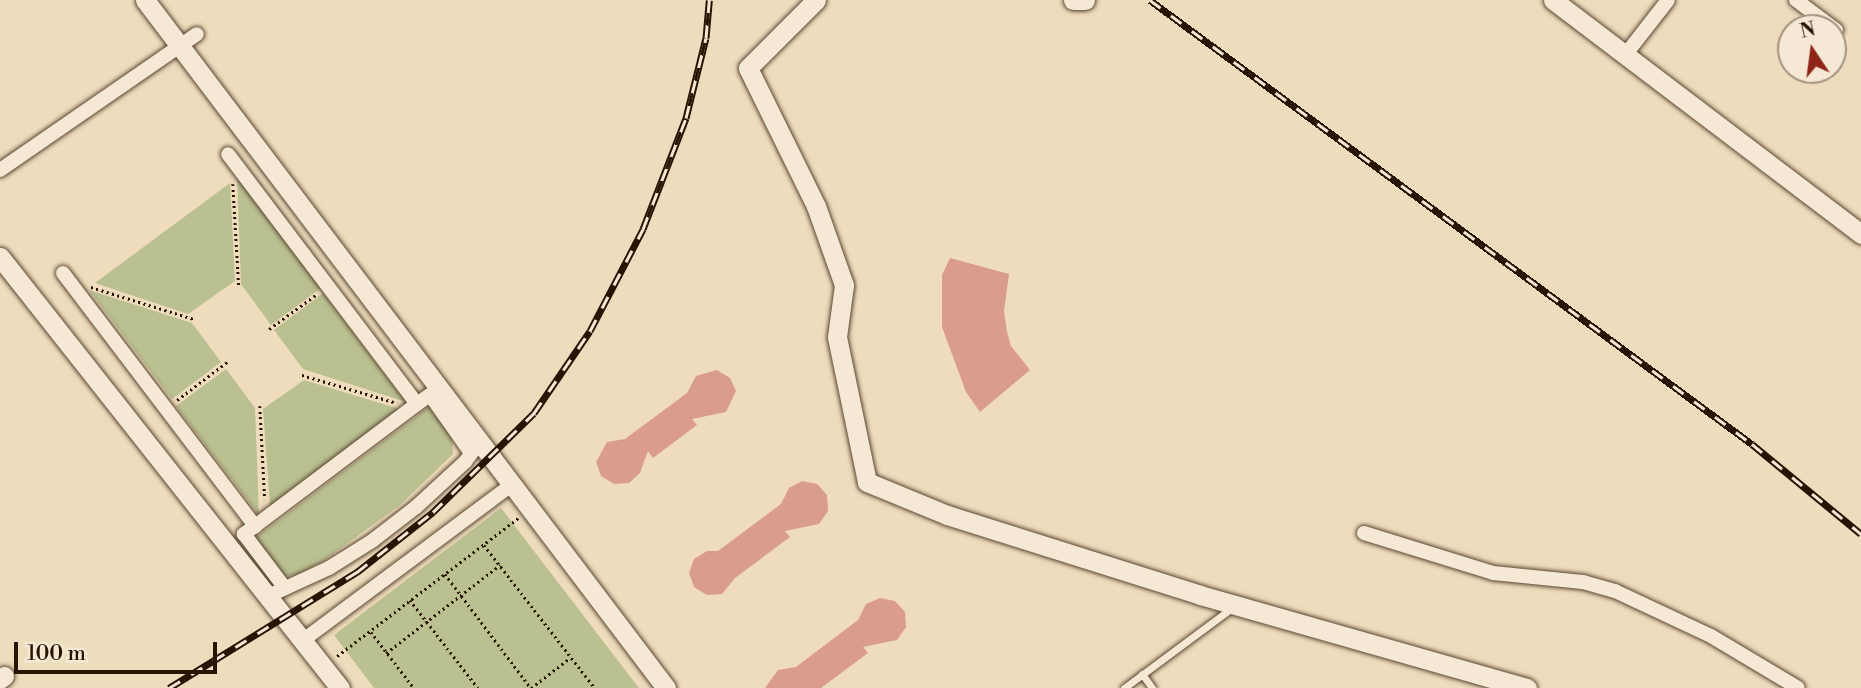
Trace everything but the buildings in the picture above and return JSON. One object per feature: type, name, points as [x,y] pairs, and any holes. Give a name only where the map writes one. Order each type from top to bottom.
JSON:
[{"type":"street","points":[[145,0],[475,448]]},
{"type":"street","points":[[816,0],[748,68],[816,206],[844,285],[837,337],[867,482],[947,515],[1236,605],[1527,688]]},
{"type":"street","points":[[1073,0],[1085,0]]},
{"type":"street","points":[[1553,0],[1861,234]]},
{"type":"street","points":[[1626,54],[1668,0]]},
{"type":"street","points":[[1796,0],[1815,14]]},
{"type":"street","points":[[0,170],[197,34]]},
{"type":"street","points":[[230,157],[415,406]]},
{"type":"street","points":[[0,257],[340,688]]},
{"type":"street","points":[[66,276],[166,409],[261,522]]},
{"type":"street","points":[[285,588],[244,534],[430,394],[475,448],[511,485],[666,688]]},
{"type":"street","points":[[266,597],[372,541],[416,507],[475,448]]},
{"type":"street","points":[[302,641],[511,485]]},
{"type":"street","points":[[1364,533],[1493,573],[1583,582],[1615,591],[1711,636],[1798,688]]},
{"type":"lane","points":[[1124,688],[1236,605]]},
{"type":"lane","points":[[1142,674],[1152,688]]},
{"type":"path","points":[[230,157],[239,287]]},
{"type":"path","points":[[66,276],[194,319]]},
{"type":"path","points":[[269,329],[328,286]]},
{"type":"path","points":[[166,409],[227,362]]},
{"type":"path","points":[[302,375],[415,406]]},
{"type":"path","points":[[260,406],[261,522]]},
{"type":"path","points":[[323,667],[530,509]]},
{"type":"path","points":[[484,545],[595,688]]},
{"type":"path","points":[[386,653],[500,565]]},
{"type":"path","points":[[445,574],[531,688],[571,657]]},
{"type":"path","points":[[410,600],[478,688]]},
{"type":"path","points":[[370,631],[414,688]]},
{"type":"green space","points":[[237,177],[321,288],[271,325],[241,284]]},
{"type":"green space","points":[[230,183],[235,281],[188,314],[95,283]]},
{"type":"green space","points":[[89,290],[192,323],[221,362],[172,399]]},
{"type":"green space","points":[[323,293],[406,402],[303,369],[274,330]]},
{"type":"green space","points":[[226,369],[255,408],[259,515],[176,406]]},
{"type":"green space","points":[[304,380],[403,410],[270,506],[263,409]]},
{"type":"green space","points":[[430,406],[452,436],[453,454],[400,505],[323,561],[298,575],[284,576],[254,539]]},
{"type":"green space","points":[[501,508],[639,688],[374,688],[334,635]]},
{"type":"railway","points":[[169,688],[357,572],[433,512],[534,413],[590,331],[643,229],[686,118],[706,38],[709,0]]},
{"type":"railway","points":[[1150,0],[1752,444],[1861,534]]}]
